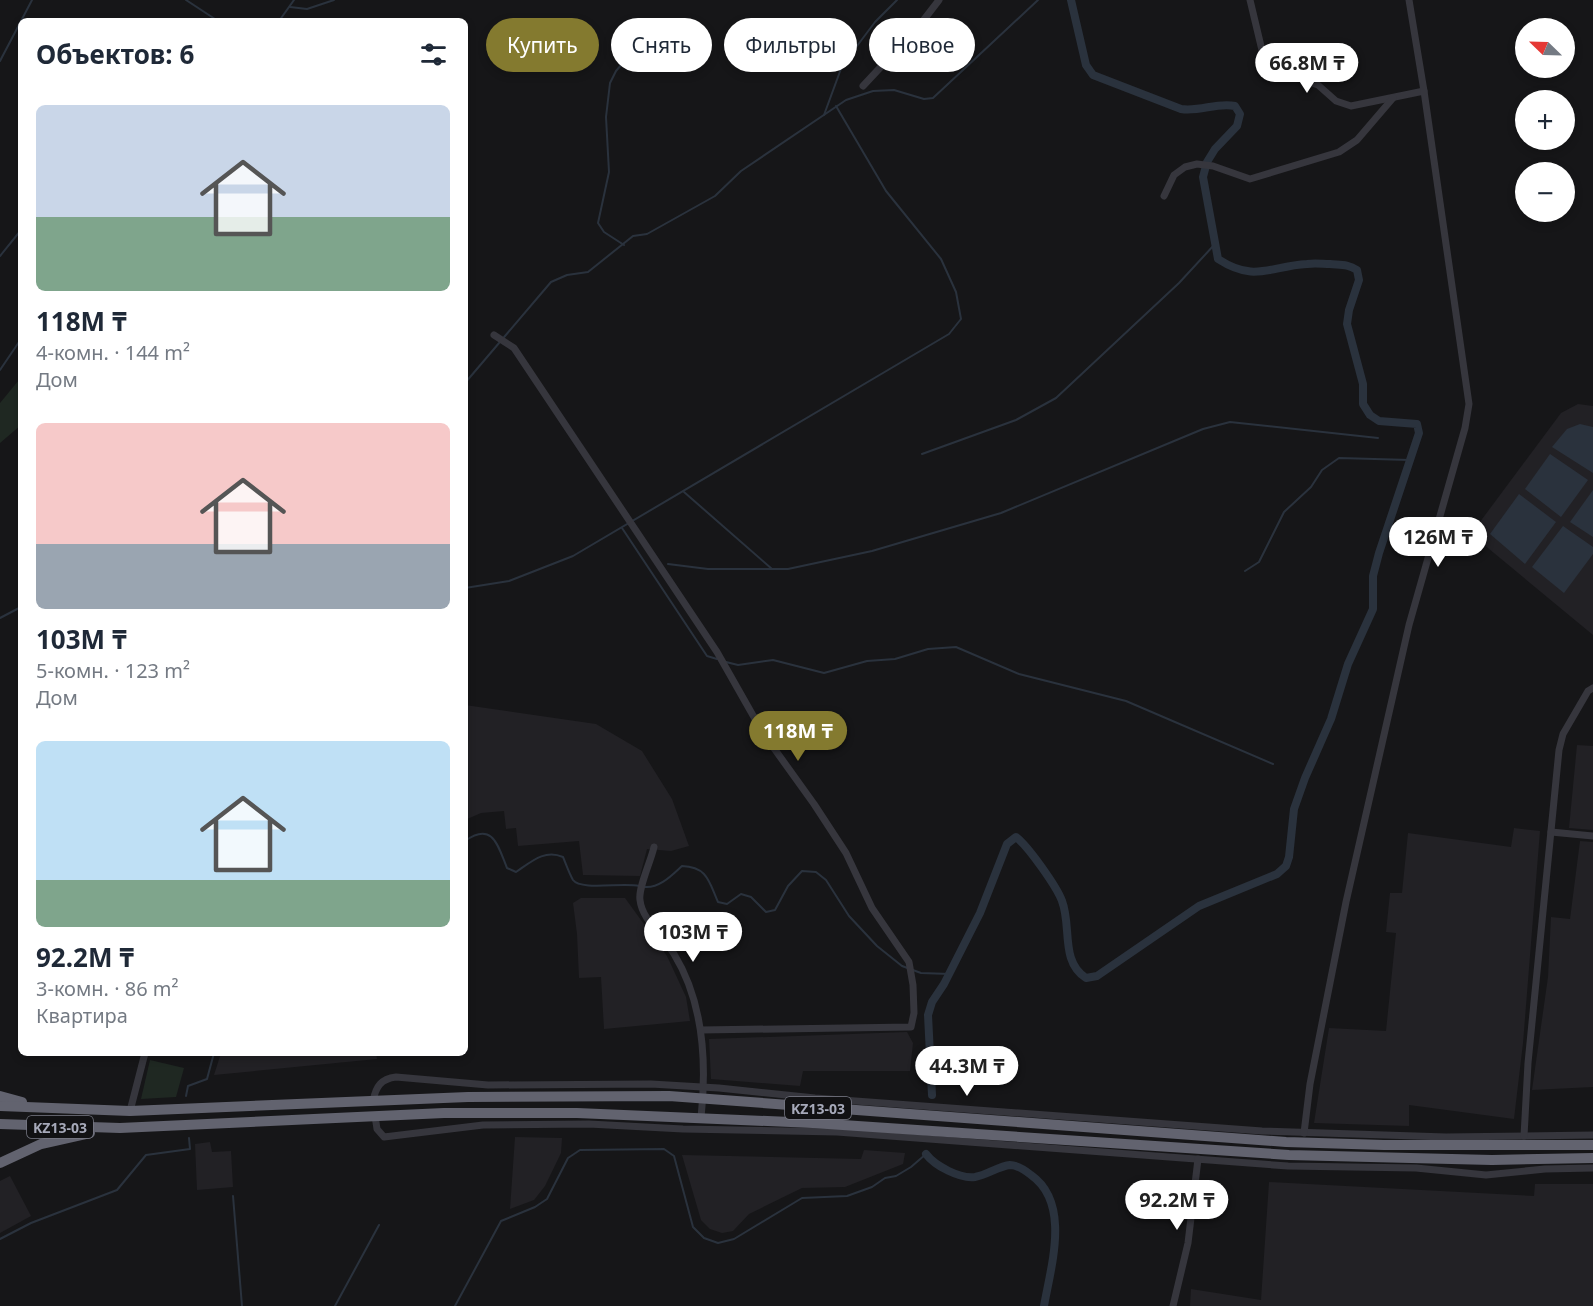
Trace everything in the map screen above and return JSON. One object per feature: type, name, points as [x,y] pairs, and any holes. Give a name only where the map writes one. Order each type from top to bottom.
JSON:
[{"type":"highway","name":"KZ13-03","points":[[0,1106],[130,1111],[468,1097],[646,1096],[703,1093],[1286,1142],[1384,1145],[1593,1145]]},
{"type":"highway","points":[[0,1096],[42,1108]]},
{"type":"highway","name":"KZ13-03","points":[[0,1124],[120,1128],[375,1116],[577,1113],[683,1123],[701,1118],[813,1123],[1312,1156],[1492,1160],[1593,1158]]},
{"type":"highway","points":[[0,1163],[41,1144],[120,1128]]},
{"type":"street","points":[[863,86],[919,26],[939,0]]},
{"type":"street","points":[[1251,0],[1266,67],[1318,85],[1336,101],[1351,106],[1424,91]]},
{"type":"street","points":[[1304,1133],[1310,1084],[1348,891],[1409,625],[1465,428],[1469,404],[1424,91],[1408,0]]},
{"type":"street","points":[[1164,196],[1174,175],[1185,167],[1197,164],[1213,166],[1250,179],[1339,152],[1357,140],[1393,98]]},
{"type":"street","points":[[495,335],[514,348],[717,652],[763,733],[846,853],[872,908],[909,962],[914,1014],[911,1027],[701,1030]]},
{"type":"street","points":[[1524,1136],[1528,1063],[1563,734],[1588,691],[1593,688]]},
{"type":"street","points":[[1551,832],[1593,836]]},
{"type":"street","points":[[654,847],[639,897],[643,910],[674,953],[694,997],[701,1030],[703,1093],[701,1118]]},
{"type":"street","points":[[130,1111],[144,1056]]},
{"type":"street","points":[[373,1101],[376,1088],[385,1079],[396,1077],[488,1085],[651,1084],[703,1093],[1304,1133],[1446,1137],[1593,1135]]},
{"type":"street","points":[[375,1116],[376,1129],[384,1137],[452,1127],[510,1124],[683,1123],[837,1132],[1288,1166],[1416,1168],[1485,1175],[1545,1169],[1593,1168]]},
{"type":"street","points":[[1173,1306],[1188,1243],[1198,1159]]},
{"type":"shaded area","points":[[18,381],[18,428],[0,443],[0,403]]},
{"type":"shaded area","points":[[1578,404],[1593,406],[1593,635],[1471,534],[1561,413]]},
{"type":"shaded area","points":[[468,705],[596,724],[642,751],[672,799],[689,846],[671,851],[647,849],[640,876],[583,875],[579,841],[518,846],[516,828],[506,829],[504,811],[481,813],[468,819]]},
{"type":"shaded area","points":[[1577,745],[1593,746],[1593,830],[1569,828]]},
{"type":"shaded area","points":[[1514,828],[1540,831],[1523,1043],[1514,1119],[1409,1105],[1409,1126],[1314,1123],[1329,1028],[1386,1031],[1396,933],[1386,932],[1390,893],[1402,893],[1408,833],[1511,847]]},
{"type":"shaded area","points":[[1580,841],[1593,842],[1593,1087],[1532,1090],[1548,977],[1551,917],[1570,919]]},
{"type":"shaded area","points":[[581,898],[625,898],[667,956],[686,997],[690,1021],[604,1029],[601,977],[579,978],[573,903]]},
{"type":"shaded area","points":[[907,1032],[913,1043],[910,1071],[803,1071],[800,1086],[711,1079],[709,1039]]},
{"type":"shaded area","points":[[220,1056],[376,1056],[377,1059],[214,1075]]},
{"type":"shaded area","points":[[150,1060],[184,1068],[176,1097],[141,1099]]},
{"type":"shaded area","points":[[515,1137],[562,1138],[561,1153],[545,1186],[534,1200],[510,1209]]},
{"type":"shaded area","points":[[210,1142],[212,1152],[231,1151],[233,1187],[197,1190],[195,1144]]},
{"type":"shaded area","points":[[864,1150],[905,1153],[903,1164],[845,1187],[802,1188],[749,1214],[733,1231],[722,1233],[710,1229],[701,1220],[682,1155],[861,1159]]},
{"type":"shaded area","points":[[10,1176],[31,1216],[0,1233],[0,1181]]},
{"type":"shaded area","points":[[1269,1182],[1534,1196],[1535,1184],[1593,1184],[1593,1306],[1190,1306],[1191,1289],[1261,1300]]},
{"type":"water","points":[[1580,424],[1593,427],[1593,473],[1552,447],[1567,429]]},
{"type":"water","points":[[1550,454],[1588,480],[1561,517],[1525,489]]},
{"type":"water","points":[[1593,490],[1593,537],[1570,522]]},
{"type":"water","points":[[1519,494],[1556,522],[1525,564],[1490,534]]},
{"type":"water","points":[[1563,526],[1593,547],[1593,554],[1564,593],[1532,567]]},
{"type":"waterway","points":[[23,18],[32,0]]},
{"type":"waterway","points":[[186,0],[213,18]]},
{"type":"waterway","points":[[281,18],[294,0]]},
{"type":"waterway","points":[[290,7],[307,9],[334,0]]},
{"type":"waterway","points":[[824,115],[842,66],[875,22],[897,0]]},
{"type":"waterway","points":[[468,379],[551,282],[567,275],[588,272],[633,236],[647,234],[715,196],[741,171],[846,100],[873,91],[894,90],[924,99],[933,98],[1038,0]]},
{"type":"waterway","points":[[932,1095],[928,1015],[932,1002],[944,984],[980,913],[1007,844],[1016,837],[1035,858],[1062,901],[1070,953],[1078,971],[1086,978],[1097,976],[1199,906],[1277,874],[1286,866],[1294,809],[1331,719],[1348,664],[1373,609],[1373,576],[1379,553],[1419,433],[1417,424],[1379,421],[1370,415],[1363,404],[1363,384],[1347,324],[1359,280],[1357,270],[1344,265],[1313,264],[1253,272],[1231,266],[1218,259],[1203,177],[1207,162],[1215,149],[1237,126],[1240,114],[1235,106],[1181,109],[1093,75],[1086,65],[1071,0]]},
{"type":"waterway","points":[[0,61],[18,27]]},
{"type":"waterway","points":[[616,72],[610,83],[606,117],[609,172],[598,223],[604,232],[624,245]]},
{"type":"waterway","points":[[468,588],[509,581],[573,556],[949,334],[961,319],[956,292],[941,259],[886,191],[836,106]]},
{"type":"waterway","points":[[0,256],[18,234]]},
{"type":"waterway","points":[[922,454],[1016,420],[1056,398],[1179,283],[1215,244]]},
{"type":"waterway","points":[[0,370],[18,343]]},
{"type":"waterway","points":[[668,564],[708,569],[788,569],[872,551],[1001,513],[1203,429],[1230,422],[1378,438]]},
{"type":"waterway","points":[[1245,571],[1259,562],[1284,512],[1311,487],[1322,470],[1339,458],[1410,460]]},
{"type":"waterway","points":[[684,492],[772,569]]},
{"type":"waterway","points":[[622,528],[707,656],[717,659]]},
{"type":"waterway","points":[[0,618],[18,609]]},
{"type":"waterway","points":[[726,662],[738,665],[773,660],[824,673],[867,661],[895,659],[928,649],[956,647],[1019,674],[1126,701],[1273,764]]},
{"type":"waterway","points":[[468,839],[482,834],[488,835],[497,845],[507,868],[516,872],[538,858],[556,855],[563,857],[573,880],[578,883],[593,886],[639,886]]},
{"type":"waterway","points":[[645,887],[661,883],[682,866],[691,867],[697,869],[710,882],[718,902],[727,904],[741,894],[751,897],[766,912],[775,910],[788,886],[802,871],[816,872],[826,880],[849,916],[877,946],[902,966],[921,973],[950,974]]},
{"type":"waterway","points":[[186,1096],[188,1086],[207,1079],[213,1056]]},
{"type":"waterway","points":[[0,1239],[31,1223],[117,1190],[146,1155],[190,1149],[189,1138]]},
{"type":"waterway","points":[[455,1306],[501,1221],[535,1207],[547,1199],[568,1158],[580,1150],[664,1149],[674,1156],[693,1227],[704,1238],[718,1243],[734,1239],[802,1198],[847,1196],[872,1187],[885,1178],[896,1176],[911,1167],[926,1154]]},
{"type":"waterway","points":[[926,1154],[948,1171],[969,1177],[979,1176],[1010,1165],[1016,1166],[1029,1173],[1043,1187],[1051,1202],[1055,1218],[1054,1254],[1044,1306]]},
{"type":"waterway","points":[[233,1196],[242,1306]]},
{"type":"waterway","points":[[335,1306],[379,1225]]}]
